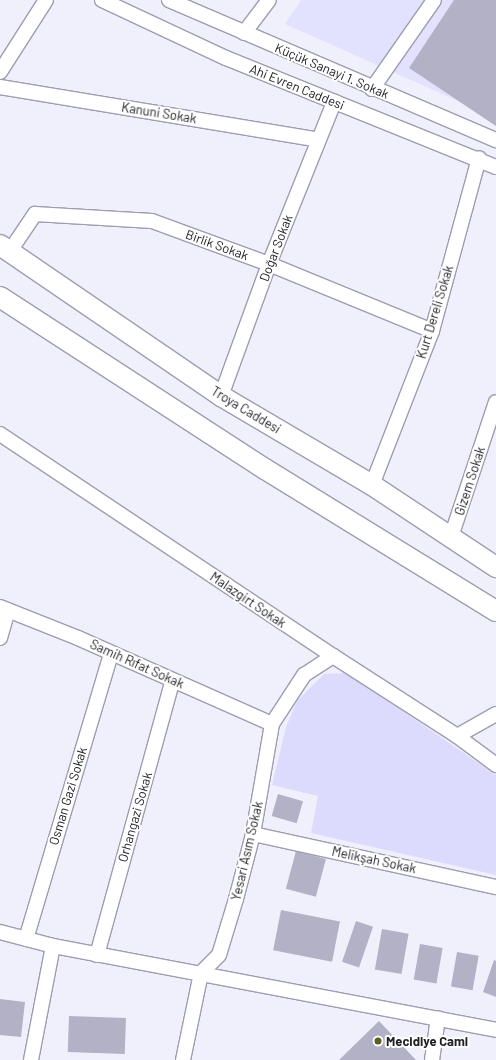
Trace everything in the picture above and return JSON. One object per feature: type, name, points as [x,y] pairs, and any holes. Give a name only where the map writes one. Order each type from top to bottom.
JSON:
[{"type":"main road","name":"Troya Caddesi","points":[[5,248],[221,396],[372,486],[496,567]]},
{"type":"main road","points":[[0,297],[265,469],[496,611]]},
{"type":"street","points":[[0,72],[46,0]]},
{"type":"street","name":"Ahi Evren Caddesi","points":[[102,0],[226,58],[334,102],[479,158],[496,167]]},
{"type":"street","name":"Küçük Sanayi 1. Sokak","points":[[169,0],[372,89],[496,140]]},
{"type":"street","points":[[244,34],[269,0]]},
{"type":"street","points":[[372,89],[434,0]]},
{"type":"street","name":"Kanuni Sokak","points":[[0,87],[318,140]]},
{"type":"street","name":"Doğar Sokak","points":[[221,396],[269,264],[334,102]]},
{"type":"street","name":"Kurt Dereli Sokak","points":[[372,486],[432,331],[479,158]]},
{"type":"street","name":"Birlik Sokak","points":[[5,248],[35,214],[152,221],[269,264],[432,331]]},
{"type":"street","name":"Gizem Sokak","points":[[451,537],[496,402]]},
{"type":"street","name":"Malazgirt Sokak","points":[[0,434],[333,656],[457,736],[496,765]]},
{"type":"street","points":[[0,638],[4,609]]},
{"type":"street","name":"Samih Rıfat Sokak","points":[[4,609],[111,653],[272,724]]},
{"type":"street","name":"Osman Gazi Sokak","points":[[26,940],[111,653]]},
{"type":"street","name":"Yesari Asım Sokak","points":[[202,973],[219,955],[253,834],[272,724],[304,675],[333,656]]},
{"type":"street","name":"Orhangazi Sokak","points":[[97,955],[173,680]]},
{"type":"street","points":[[457,736],[496,714]]},
{"type":"street","name":"Melikşah Sokak","points":[[253,834],[496,887]]},
{"type":"street","points":[[0,932],[26,940],[97,955],[202,973],[496,1030]]},
{"type":"street","points":[[31,1060],[53,946]]},
{"type":"street","points":[[183,1060],[202,973]]},
{"type":"street","points":[[432,1060],[438,1018]]},
{"type":"shaded area","points":[[301,0],[496,0],[496,118],[285,24]]},
{"type":"shaded area","points":[[347,673],[496,775],[496,875],[311,833],[318,796],[272,785],[286,727],[297,701],[324,674]]},
{"type":"building","points":[[454,0],[496,0],[496,126],[409,68]]},
{"type":"building","points":[[278,794],[303,801],[297,823],[272,816]]},
{"type":"building","points":[[296,851],[326,859],[316,897],[286,889]]},
{"type":"building","points":[[281,910],[340,921],[332,962],[273,950]]},
{"type":"building","points":[[356,921],[373,927],[359,968],[342,962]]},
{"type":"building","points":[[382,929],[409,934],[401,974],[375,969]]},
{"type":"building","points":[[420,944],[443,948],[436,983],[414,979]]},
{"type":"building","points":[[457,952],[479,956],[473,990],[451,986]]},
{"type":"building","points":[[494,960],[496,961],[496,997],[483,992]]},
{"type":"building","points":[[0,999],[25,1002],[21,1037],[0,1035]]},
{"type":"building","points":[[69,1016],[126,1018],[125,1054],[68,1052]]},
{"type":"building","name":"Mecidiye Cami","points":[[379,1021],[416,1060],[339,1060]]},
{"type":"place","name":"Mecidiye Cami","points":[[378,1041]]}]
